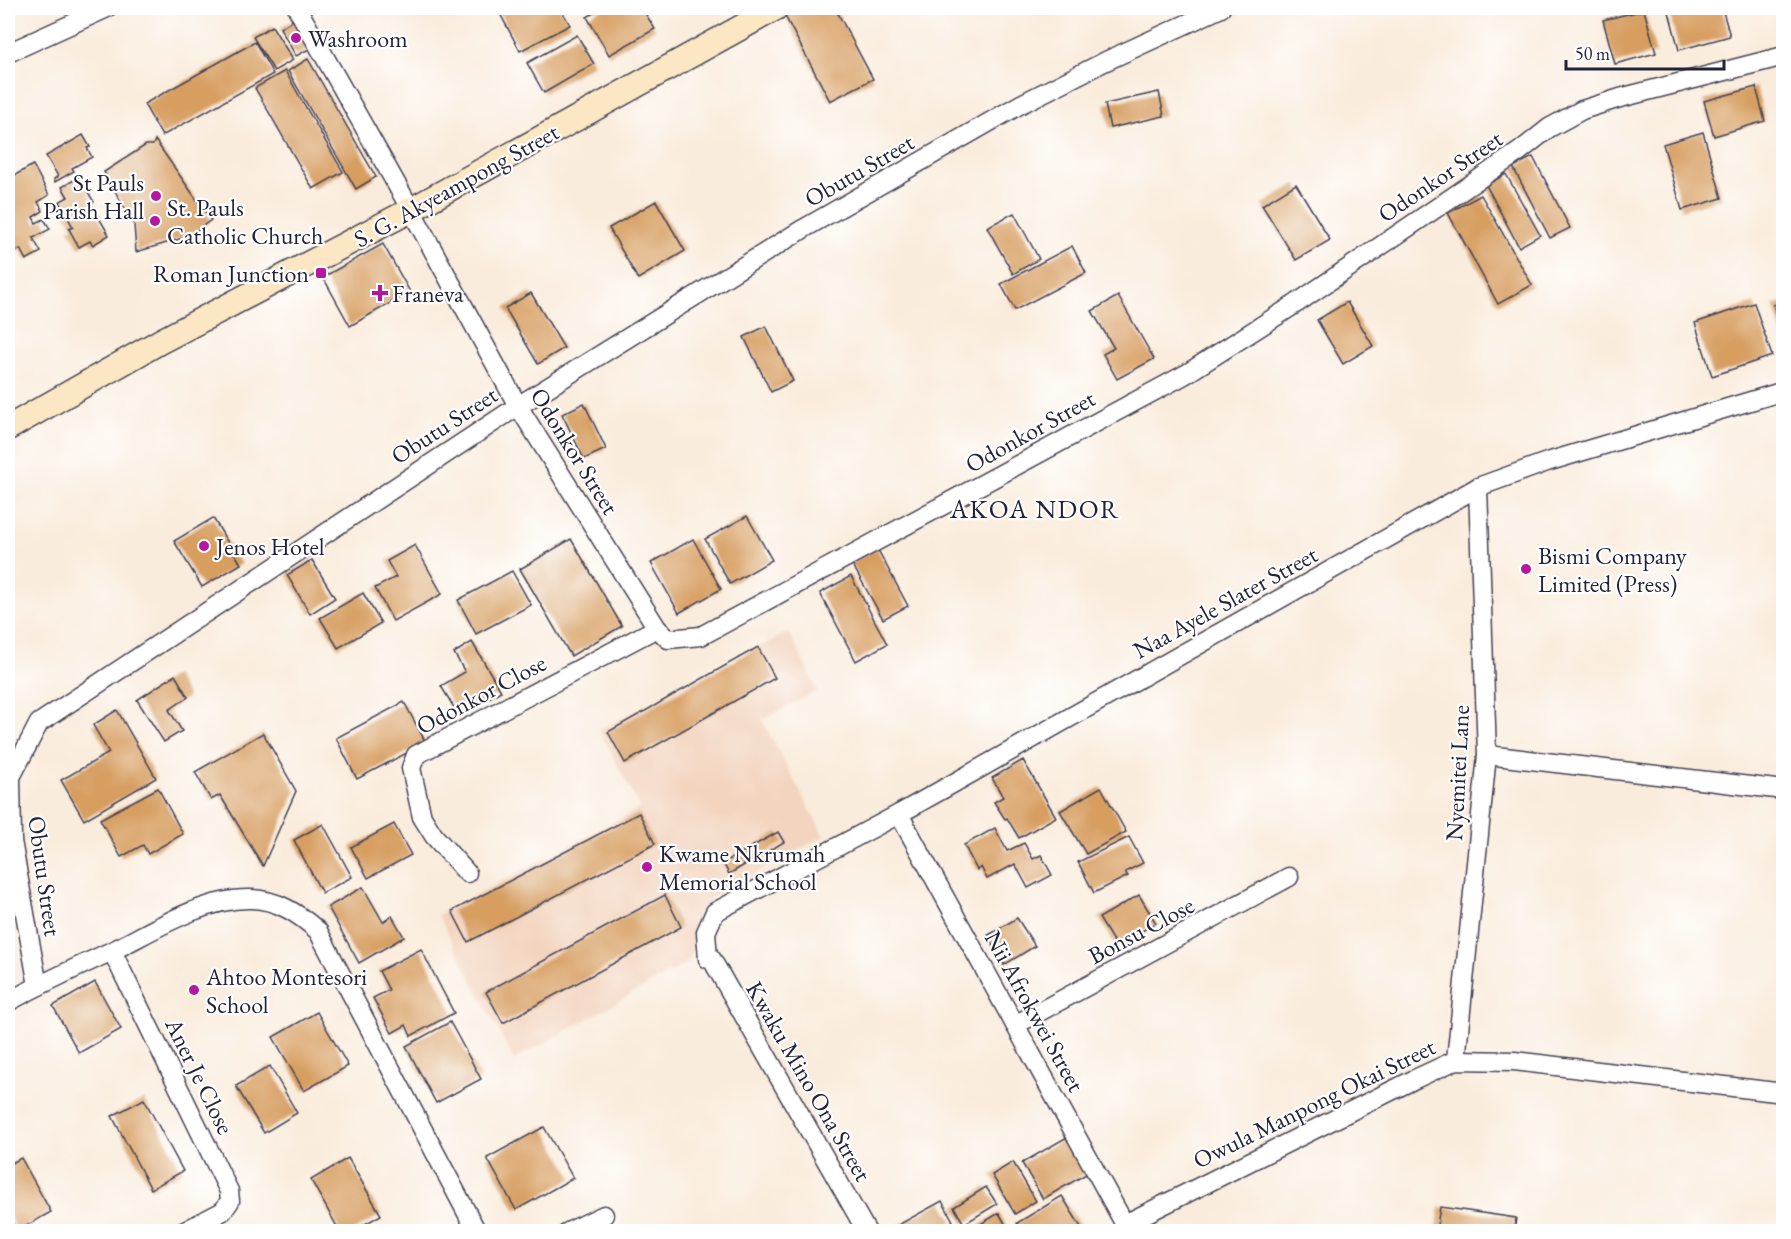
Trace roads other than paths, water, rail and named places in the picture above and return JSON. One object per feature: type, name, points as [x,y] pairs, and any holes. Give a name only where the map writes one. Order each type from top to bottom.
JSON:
[{"type":"street","points":[[8,53],[76,14],[107,8]]},
{"type":"street","name":"Odonkor Street","points":[[297,8],[518,406],[657,628],[668,639],[701,636],[1186,374],[1297,303],[1520,151],[1549,128],[1582,110],[1784,56]]},
{"type":"street","name":"S. G. Akyeampong Street","points":[[8,428],[161,341],[411,210],[776,8]]},
{"type":"street","name":"Obutu Street","points":[[38,986],[12,841],[11,777],[39,723],[518,406],[803,230],[1022,104],[1106,61],[1221,8]]},
{"type":"street","name":"Naa Ayele Slater Street","points":[[708,959],[706,932],[715,912],[899,814],[1478,487],[1547,462],[1784,391]]},
{"type":"street","name":"Nyemitei Lane","points":[[1456,1060],[1486,755],[1478,487]]},
{"type":"street","name":"Odonkor Close","points":[[467,873],[434,836],[422,817],[411,768],[416,755],[657,628]]},
{"type":"street","points":[[1486,755],[1784,790]]},
{"type":"street","name":"Nii Afrokwei Street","points":[[899,814],[1127,1228]]},
{"type":"street","name":"Bonsu Close","points":[[1016,1025],[1289,877]]},
{"type":"street","points":[[8,1002],[181,917],[219,903],[250,898],[273,902],[299,914],[318,931],[477,1232]]},
{"type":"street","name":"Aner Je Close","points":[[112,951],[229,1191],[230,1201],[223,1211],[183,1232]]},
{"type":"street","name":"Kwaku Mino Ona Street","points":[[708,959],[711,958],[867,1232]]},
{"type":"street","name":"Owula Manpong Okai Street","points":[[1127,1228],[1414,1079],[1456,1060],[1514,1061],[1784,1093]]},
{"type":"street","points":[[568,1232],[604,1215]]},
{"type":"place","name":"Washroom","points":[[296,38]]},
{"type":"place","name":"St Pauls Parish Hall","points":[[156,196]]},
{"type":"place","name":"St. Pauls Catholic Church","points":[[155,221]]},
{"type":"place","name":"Roman Junction","points":[[321,273]]},
{"type":"place","name":"Franeva","points":[[380,293]]},
{"type":"place","name":"Jenos Hotel","points":[[204,546]]},
{"type":"place","name":"Bismi Company Limited (Press)","points":[[1526,569]]},
{"type":"place","name":"Kwame Nkrumah Memorial School","points":[[647,867]]},
{"type":"place","name":"Ahtoo Montesori School","points":[[194,990]]},
{"type":"district","name":"AKOA NDOR","points":[[1035,509]]}]
